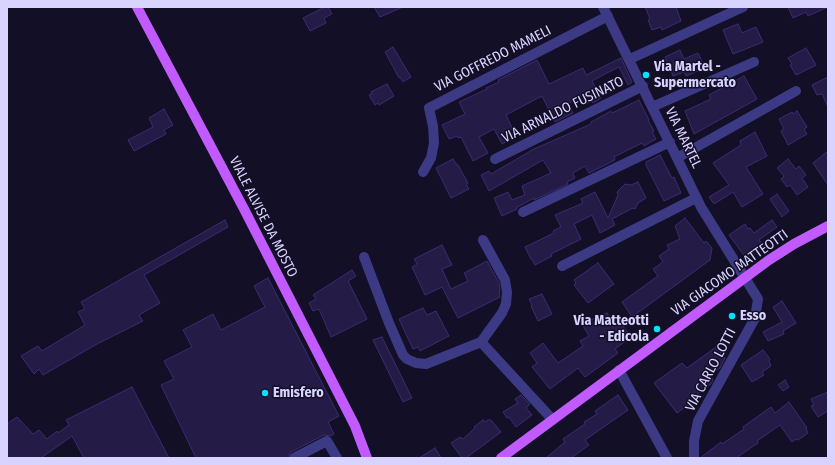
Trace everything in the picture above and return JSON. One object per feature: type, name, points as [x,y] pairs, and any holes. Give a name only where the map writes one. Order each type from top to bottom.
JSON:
[{"type":"main road","name":"VIALE ALVISE DA MOSTO","points":[[136,7],[244,209],[356,426],[363,458]]},
{"type":"main road","name":"VIA GIACOMO MATTEOTTI","points":[[501,458],[745,277],[779,253],[826,227]]},
{"type":"main road","name":"VIALE ALVISE DA MOSTO","points":[[360,441],[367,458]]},
{"type":"street","points":[[630,59],[744,7]]},
{"type":"street","name":"VIA MARTEL","points":[[606,11],[696,198],[745,277]]},
{"type":"street","name":"VIA GOFFREDO MAMELI","points":[[423,172],[431,158],[434,143],[433,126],[429,108],[606,11]]},
{"type":"street","points":[[652,107],[754,62]]},
{"type":"street","name":"VIA ARNALDO FUSINATO","points":[[495,159],[643,86]]},
{"type":"street","points":[[677,158],[796,91]]},
{"type":"street","points":[[523,212],[670,142]]},
{"type":"street","points":[[562,266],[696,198]]},
{"type":"street","points":[[826,227],[828,218]]},
{"type":"street","points":[[364,257],[389,323],[404,355],[407,360],[426,364],[481,342],[502,313],[506,304],[507,292],[505,280],[483,240]]},
{"type":"street","name":"VIA CARLO LOTTI","points":[[694,458],[694,441],[698,421],[755,318],[758,299],[745,277]]},
{"type":"street","points":[[481,342],[552,419]]},
{"type":"street","points":[[619,370],[667,458]]},
{"type":"street","points":[[294,458],[310,454],[327,440],[337,458]]},
{"type":"building","points":[[325,7],[328,7],[332,14],[324,18],[326,23],[310,31],[303,18]]},
{"type":"building","points":[[374,7],[403,7],[380,17]]},
{"type":"building","points":[[645,7],[676,7],[681,21],[662,30],[661,27],[652,30],[648,20],[650,19]]},
{"type":"building","points":[[788,7],[828,7],[808,16],[806,12],[793,18]]},
{"type":"building","points":[[738,24],[742,33],[756,27],[763,42],[733,54],[723,30]]},
{"type":"building","points":[[393,47],[411,77],[403,82],[400,77],[399,78],[385,52]]},
{"type":"building","points":[[806,48],[816,65],[796,75],[788,58]]},
{"type":"building","points":[[680,50],[684,59],[698,53],[705,68],[686,76],[684,72],[673,76],[665,57]]},
{"type":"building","points":[[621,58],[632,82],[628,85],[619,67],[605,74],[592,81],[601,98],[593,103],[592,101],[586,104],[581,95],[568,104],[573,113],[555,122],[542,96],[506,115],[516,136],[502,144],[494,129],[479,137],[488,153],[473,161],[461,137],[458,138],[457,136],[449,139],[442,125],[465,114],[459,102],[487,89],[486,88],[499,82],[498,80],[537,60],[549,84],[583,68],[586,75]]},
{"type":"building","points":[[744,76],[757,99],[694,134],[685,111],[711,99],[709,95]]},
{"type":"building","points":[[828,77],[828,107],[822,94],[817,95],[812,85]]},
{"type":"building","points":[[387,84],[394,96],[379,105],[378,103],[375,105],[369,95],[372,94],[371,92]]},
{"type":"building","points":[[639,100],[654,131],[652,132],[656,139],[644,146],[642,143],[614,157],[615,160],[589,173],[585,166],[573,173],[575,178],[567,182],[568,184],[534,200],[534,198],[516,208],[517,209],[502,216],[494,198],[508,192],[512,200],[525,195],[522,186],[551,173],[543,160],[489,191],[481,175],[489,171],[491,174],[534,149],[591,124],[591,122],[611,111],[612,113]]},
{"type":"building","points":[[164,109],[173,125],[164,130],[166,134],[134,151],[128,140],[153,127],[149,118]]},
{"type":"building","points":[[797,111],[807,127],[804,129],[807,134],[788,145],[781,131],[784,129],[779,119]]},
{"type":"building","points":[[755,132],[767,156],[746,167],[763,194],[742,207],[733,192],[714,204],[709,197],[729,185],[713,163],[741,145],[740,141]]},
{"type":"building","points":[[828,151],[828,185],[813,163]]},
{"type":"building","points":[[660,155],[672,178],[674,177],[681,193],[664,201],[646,165],[646,162]]},
{"type":"building","points":[[453,159],[468,183],[466,184],[469,189],[451,198],[436,168]]},
{"type":"building","points":[[788,159],[796,169],[799,166],[806,175],[802,178],[808,187],[797,195],[790,185],[787,187],[781,179],[784,176],[777,168]]},
{"type":"building","points":[[638,182],[646,198],[638,203],[635,209],[633,208],[612,219],[615,225],[600,233],[592,215],[574,224],[581,239],[551,254],[552,256],[535,265],[525,247],[554,233],[553,231],[561,227],[555,215],[583,203],[581,199],[595,192],[608,218],[618,195],[617,192],[625,184],[631,185]]},
{"type":"building","points":[[777,194],[789,211],[782,217],[770,199]]},
{"type":"building","points":[[685,218],[704,243],[706,241],[712,248],[710,260],[632,317],[622,302],[658,276],[653,269],[663,262],[659,256],[669,249],[667,245],[680,239],[675,226]]},
{"type":"building","points":[[225,220],[228,227],[144,275],[160,303],[139,315],[143,321],[97,344],[43,375],[39,369],[34,374],[21,356],[38,346],[42,351],[85,325],[78,312],[85,309],[81,302]]},
{"type":"building","points":[[772,220],[777,227],[759,240],[764,245],[746,258],[729,235],[745,224],[748,229],[750,228],[754,233]]},
{"type":"building","points":[[442,245],[452,265],[442,269],[451,289],[468,281],[464,273],[487,261],[499,283],[500,297],[458,318],[442,287],[425,295],[412,267],[417,264],[414,259]]},
{"type":"building","points":[[598,263],[614,284],[588,303],[574,285],[576,283],[574,280]]},
{"type":"building","points":[[352,270],[356,276],[348,281],[367,319],[331,337],[319,309],[313,311],[309,303],[316,299],[313,295]]},
{"type":"building","points":[[268,278],[339,416],[328,422],[334,434],[331,436],[324,435],[291,452],[287,458],[196,458],[161,385],[174,379],[164,361],[192,347],[183,330],[213,314],[221,330],[265,307],[254,286]]},
{"type":"building","points":[[542,294],[552,314],[538,321],[529,299]]},
{"type":"building","points":[[782,301],[796,323],[783,331],[784,334],[768,341],[763,332],[782,322],[773,307]]},
{"type":"building","points":[[423,308],[427,315],[436,311],[449,336],[420,351],[418,347],[413,349],[399,319]]},
{"type":"building","points":[[607,313],[615,326],[620,322],[631,337],[615,349],[618,353],[585,377],[578,368],[550,389],[532,367],[537,363],[530,353],[543,343],[558,363],[583,346],[580,341],[589,336],[582,324]]},
{"type":"building","points":[[382,337],[412,398],[403,402],[373,340]]},
{"type":"building","points":[[716,347],[725,358],[720,368],[710,375],[713,380],[711,384],[696,395],[698,398],[677,413],[654,383],[682,363],[687,368]]},
{"type":"building","points":[[763,350],[770,359],[769,361],[771,366],[762,372],[764,375],[752,382],[741,365]]},
{"type":"building","points":[[785,380],[789,387],[783,391],[778,385]]},
{"type":"building","points":[[132,387],[169,458],[84,458],[72,436],[41,458],[7,458],[7,424],[17,417],[33,434],[39,430],[47,439],[57,431],[58,433],[69,425],[66,420]]},
{"type":"building","points":[[828,392],[828,411],[818,417],[811,406],[814,405],[811,399]]},
{"type":"building","points":[[521,395],[530,404],[526,408],[532,415],[516,427],[509,417],[507,418],[503,412],[518,403],[515,399]]},
{"type":"building","points":[[618,395],[628,410],[585,440],[589,445],[571,458],[546,458],[565,442],[563,439],[585,424],[584,422],[597,414],[595,411]]},
{"type":"building","points":[[789,402],[807,428],[808,433],[798,440],[796,439],[792,442],[780,425],[757,441],[758,443],[736,458],[700,458],[721,442],[722,444],[744,429],[743,427],[771,407],[775,413]]},
{"type":"building","points":[[483,420],[485,422],[491,420],[501,432],[466,458],[462,458],[451,443],[460,437],[463,439]]},
{"type":"building","points":[[435,448],[441,458],[419,458]]},
{"type":"place","name":"Via Martel - Supermercato","points":[[646,75]]},
{"type":"place","name":"Esso","points":[[732,316]]},
{"type":"place","name":"Via Matteotti - Edicola","points":[[657,329]]},
{"type":"place","name":"Emisfero","points":[[265,393]]}]
